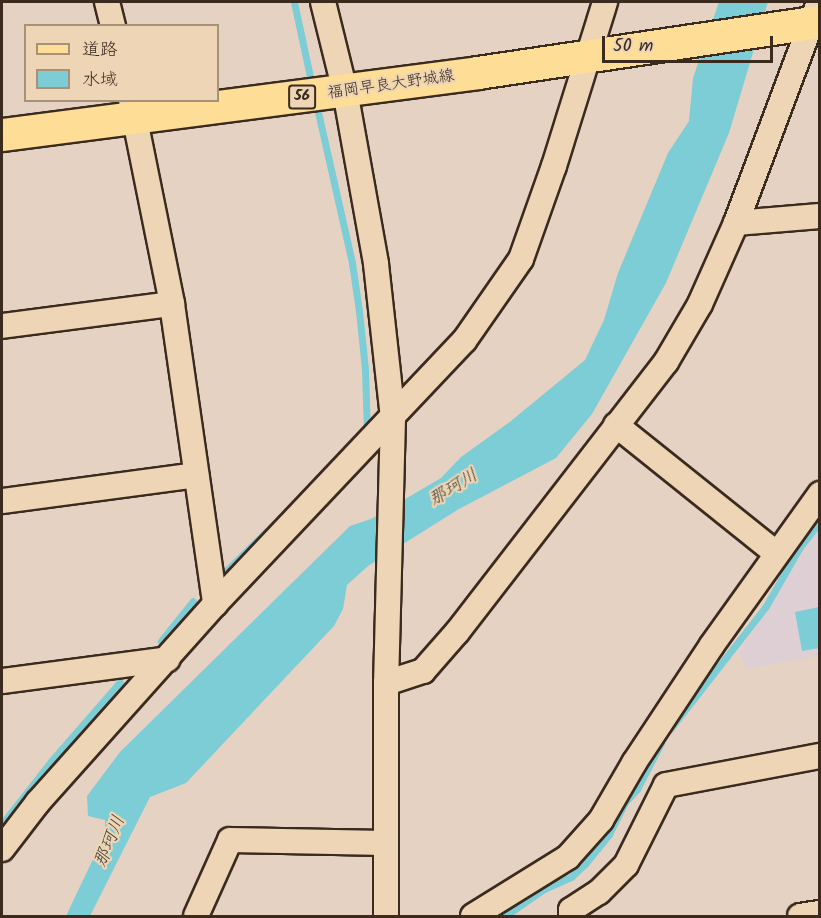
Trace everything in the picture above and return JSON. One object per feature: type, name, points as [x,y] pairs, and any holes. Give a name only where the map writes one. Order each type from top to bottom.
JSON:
[{"type":"main road","name":"56","points":[[594,56],[811,18]]},
{"type":"main road","name":"福岡早良大野城線","points":[[219,102],[345,91],[594,56]]},
{"type":"main road","name":"福岡早良大野城線","points":[[2,135],[133,109],[215,102]]},
{"type":"street","points":[[107,2],[112,24]]},
{"type":"street","points":[[323,2],[345,91],[376,264],[393,418],[387,671],[386,916]]},
{"type":"street","points":[[2,849],[38,802],[215,604],[464,341],[521,259],[594,56],[605,2]]},
{"type":"street","points":[[387,671],[423,671],[458,631],[666,362],[694,314],[736,223],[811,18]]},
{"type":"street","points":[[133,109],[172,304],[215,604]]},
{"type":"street","points":[[736,223],[819,216]]},
{"type":"street","points":[[2,326],[172,304]]},
{"type":"street","points":[[616,425],[776,553]]},
{"type":"street","points":[[2,501],[196,475]]},
{"type":"street","points":[[473,916],[568,857],[602,820],[634,763],[712,645],[819,494]]},
{"type":"street","points":[[2,681],[168,659]]},
{"type":"street","points":[[634,763],[666,784],[819,756]]},
{"type":"street","points":[[571,916],[571,910],[599,892],[626,866],[666,784]]},
{"type":"street","points":[[196,916],[230,840],[386,843]]},
{"type":"street","points":[[800,916],[819,913]]},
{"type":"shaded area","points":[[819,528],[819,656],[747,669],[739,652]]},
{"type":"water","name":"那珂川","points":[[719,2],[768,2],[729,133],[666,283],[592,414],[556,458],[459,509],[368,566],[347,585],[343,609],[334,626],[186,783],[150,797],[90,916],[66,916],[105,834],[105,820],[88,816],[87,796],[120,752],[350,526],[371,519],[441,478],[461,457],[511,421],[585,360],[604,320],[618,273],[668,153],[689,121],[693,78]]},
{"type":"water","points":[[819,607],[819,648],[802,651],[795,612]]},
{"type":"waterway","points":[[294,2],[312,86]]},
{"type":"waterway","points":[[316,103],[352,263],[359,311],[365,369],[367,431],[364,434]]},
{"type":"waterway","points":[[226,571],[280,518]]},
{"type":"waterway","points":[[670,729],[766,606],[800,547],[820,521]]},
{"type":"waterway","points":[[161,641],[193,601]]},
{"type":"waterway","points":[[2,824],[52,760],[120,682]]},
{"type":"waterway","points":[[505,916],[544,889],[571,877],[585,864],[609,834],[625,802],[637,789],[661,743]]}]
